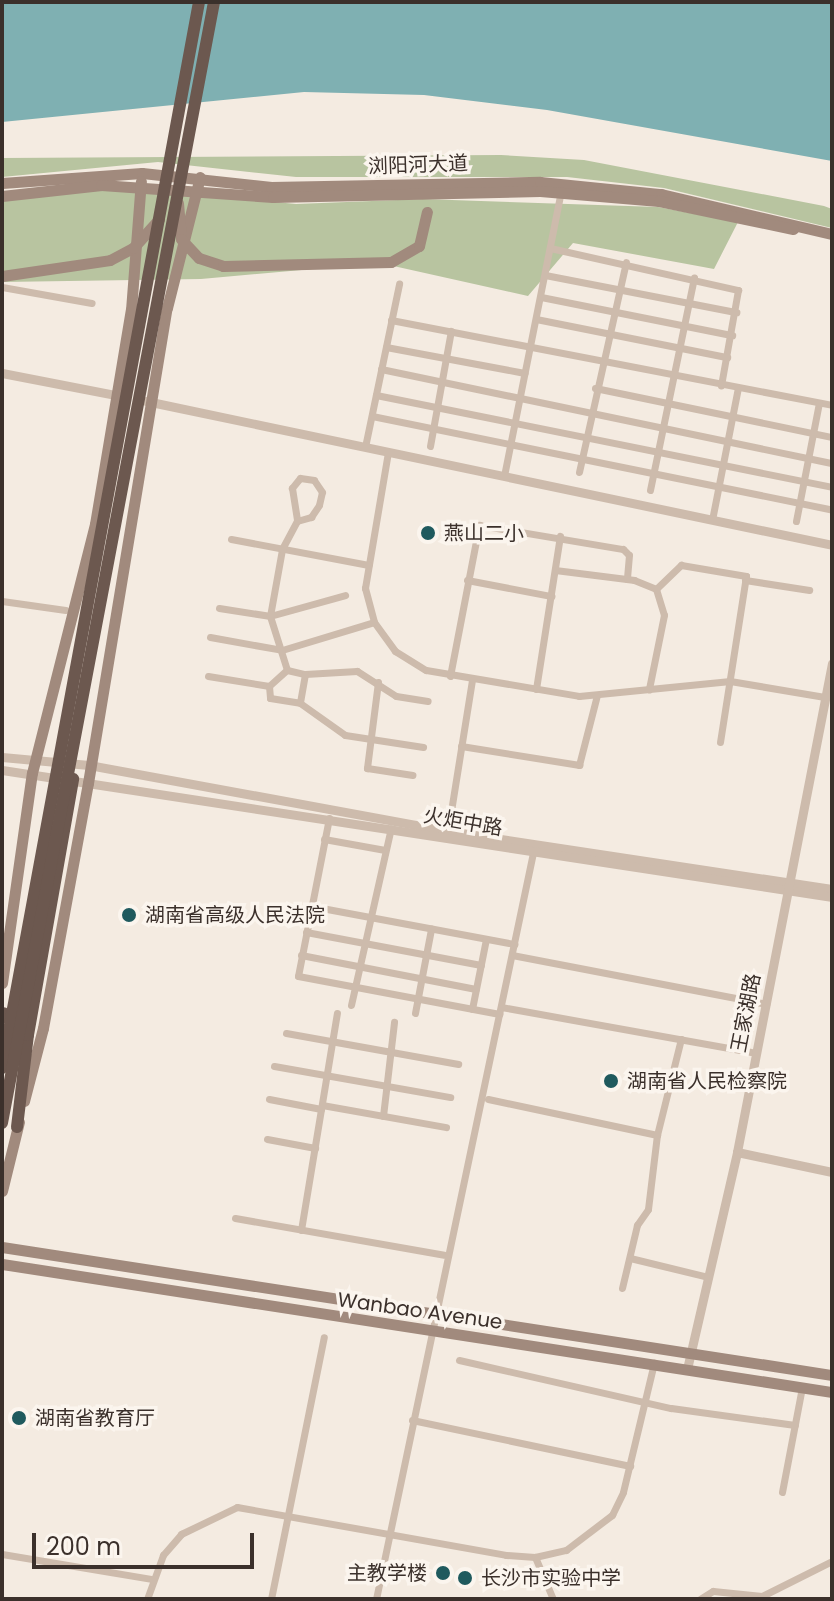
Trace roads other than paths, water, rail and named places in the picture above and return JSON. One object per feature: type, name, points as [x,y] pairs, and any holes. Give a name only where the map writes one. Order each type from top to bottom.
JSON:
[{"type":"highway","points":[[2,1068],[162,216],[199,2]]},
{"type":"highway","points":[[2,1123],[214,2]]},
{"type":"highway","points":[[17,1127],[28,1035],[74,794],[71,761]]},
{"type":"highway","points":[[3,1016],[44,800],[57,763]]},
{"type":"main road","points":[[2,983],[32,773],[95,524],[131,310],[141,179]]},
{"type":"main road","name":"浏阳河大道","points":[[2,196],[141,179]]},
{"type":"main road","name":"浏阳河大道","points":[[2,183],[141,179],[271,187],[540,182],[661,194],[832,234]]},
{"type":"main road","points":[[2,1191],[43,1028],[88,783],[149,402],[198,183]]},
{"type":"main road","points":[[177,200],[181,239],[199,258],[223,266],[391,262],[419,246],[427,212],[428,186]]},
{"type":"main road","name":"浏阳河大道","points":[[428,186],[561,192],[659,201],[832,242]]},
{"type":"main road","points":[[2,276],[110,260],[133,248],[162,216]]},
{"type":"main road","name":"Wanbao Avenue","points":[[2,1247],[832,1375]]},
{"type":"main road","name":"Wanbao Avenue","points":[[2,1264],[832,1392]]},
{"type":"street","points":[[504,476],[561,192]]},
{"type":"street","points":[[550,248],[694,277],[738,290],[721,385]]},
{"type":"street","points":[[579,472],[606,332],[616,288],[626,262]]},
{"type":"street","points":[[545,275],[736,312]]},
{"type":"street","points":[[650,490],[694,277]]},
{"type":"street","points":[[365,447],[399,284]]},
{"type":"street","points":[[2,287],[92,303]]},
{"type":"street","points":[[541,297],[732,335]]},
{"type":"street","points":[[536,319],[727,357]]},
{"type":"street","points":[[391,320],[531,344],[721,385],[832,405]]},
{"type":"street","points":[[430,446],[451,331]]},
{"type":"street","points":[[386,347],[525,373]]},
{"type":"street","points":[[381,369],[832,463]]},
{"type":"street","points":[[2,373],[832,545]]},
{"type":"street","points":[[595,388],[832,437]]},
{"type":"street","points":[[712,520],[738,388]]},
{"type":"street","points":[[376,395],[832,487]]},
{"type":"street","points":[[796,521],[819,403]]},
{"type":"street","points":[[372,416],[832,510]]},
{"type":"street","points":[[388,452],[365,588],[374,622],[395,651],[426,670],[472,680],[597,695],[730,681],[825,697]]},
{"type":"street","points":[[287,670],[270,616],[282,549],[297,521],[292,488],[300,478],[314,480],[322,492],[319,505],[311,517],[297,521]]},
{"type":"street","points":[[450,676],[479,525],[560,536],[623,549],[629,555],[627,579]]},
{"type":"street","points":[[536,689],[560,536]]},
{"type":"street","points":[[231,539],[369,565]]},
{"type":"street","points":[[656,589],[681,565],[743,573],[745,580],[720,742]]},
{"type":"street","points":[[555,570],[627,579],[656,589]]},
{"type":"street","points":[[467,580],[551,596]]},
{"type":"street","points":[[745,580],[809,590]]},
{"type":"street","points":[[649,689],[664,615],[656,589]]},
{"type":"street","points":[[219,608],[270,616],[345,595]]},
{"type":"street","points":[[2,601],[65,610]]},
{"type":"street","points":[[210,637],[282,650],[374,622]]},
{"type":"street","name":"王家湖路","points":[[687,1369],[737,1152],[832,663]]},
{"type":"street","points":[[287,670],[305,674],[357,671],[396,696],[428,701]]},
{"type":"street","points":[[269,686],[287,670]]},
{"type":"street","points":[[300,703],[305,674]]},
{"type":"street","points":[[208,676],[269,686]]},
{"type":"street","points":[[447,834],[472,680]]},
{"type":"street","points":[[378,682],[368,741],[367,768],[412,775]]},
{"type":"street","points":[[269,686],[270,698],[300,703],[345,735],[368,741],[423,747]]},
{"type":"street","points":[[461,746],[579,765],[597,695]]},
{"type":"street","points":[[2,757],[89,765],[447,834],[787,886],[832,889]]},
{"type":"street","name":"火炬中路","points":[[2,770],[447,834],[533,853],[787,886],[832,897]]},
{"type":"street","points":[[329,818],[298,976],[472,1009],[500,1010],[751,1052]]},
{"type":"street","points":[[351,1005],[391,828]]},
{"type":"street","points":[[324,839],[385,850]]},
{"type":"street","points":[[376,1599],[433,1315],[533,853]]},
{"type":"street","points":[[311,906],[514,944]]},
{"type":"street","points":[[415,1013],[431,929]]},
{"type":"street","points":[[306,932],[481,965]]},
{"type":"street","points":[[472,1009],[486,939]]},
{"type":"street","points":[[301,955],[476,989]]},
{"type":"street","points":[[512,955],[766,1004]]},
{"type":"street","points":[[301,1230],[337,1013]]},
{"type":"street","points":[[383,1116],[384,1086],[394,1022]]},
{"type":"street","points":[[286,1033],[458,1064]]},
{"type":"street","points":[[622,1288],[637,1225],[648,1209],[657,1135],[681,1039]]},
{"type":"street","points":[[274,1066],[450,1097]]},
{"type":"street","points":[[269,1099],[446,1127]]},
{"type":"street","points":[[488,1099],[657,1135]]},
{"type":"street","points":[[267,1139],[315,1148]]},
{"type":"street","points":[[737,1152],[832,1172]]},
{"type":"street","points":[[235,1218],[444,1255]]},
{"type":"street","points":[[630,1258],[708,1277]]},
{"type":"street","points":[[271,1599],[324,1337]]},
{"type":"street","points":[[459,1360],[646,1403],[795,1425]]},
{"type":"street","points":[[147,1599],[151,1579],[181,1534],[221,1510],[251,1508],[535,1557],[566,1550],[595,1532],[612,1515],[630,1466],[654,1363]]},
{"type":"street","points":[[782,1492],[802,1387]]},
{"type":"street","points":[[412,1420],[630,1466]]},
{"type":"street","points":[[2,1554],[151,1579]]},
{"type":"street","points":[[535,1557],[553,1599]]},
{"type":"street","points":[[700,1599],[713,1591],[762,1596],[832,1561]]},
{"type":"water","points":[[2,2],[832,2],[832,161],[547,110],[424,95],[304,92],[2,122]]},
{"type":"place","name":"燕山二小","points":[[428,533]]},
{"type":"place","name":"湖南省高级人民法院","points":[[129,915]]},
{"type":"place","name":"湖南省人民检察院","points":[[611,1081]]},
{"type":"place","name":"湖南省教育厅","points":[[19,1418]]},
{"type":"place","name":"主教学楼","points":[[443,1573]]},
{"type":"place","name":"长沙市实验中学","points":[[465,1578]]}]
